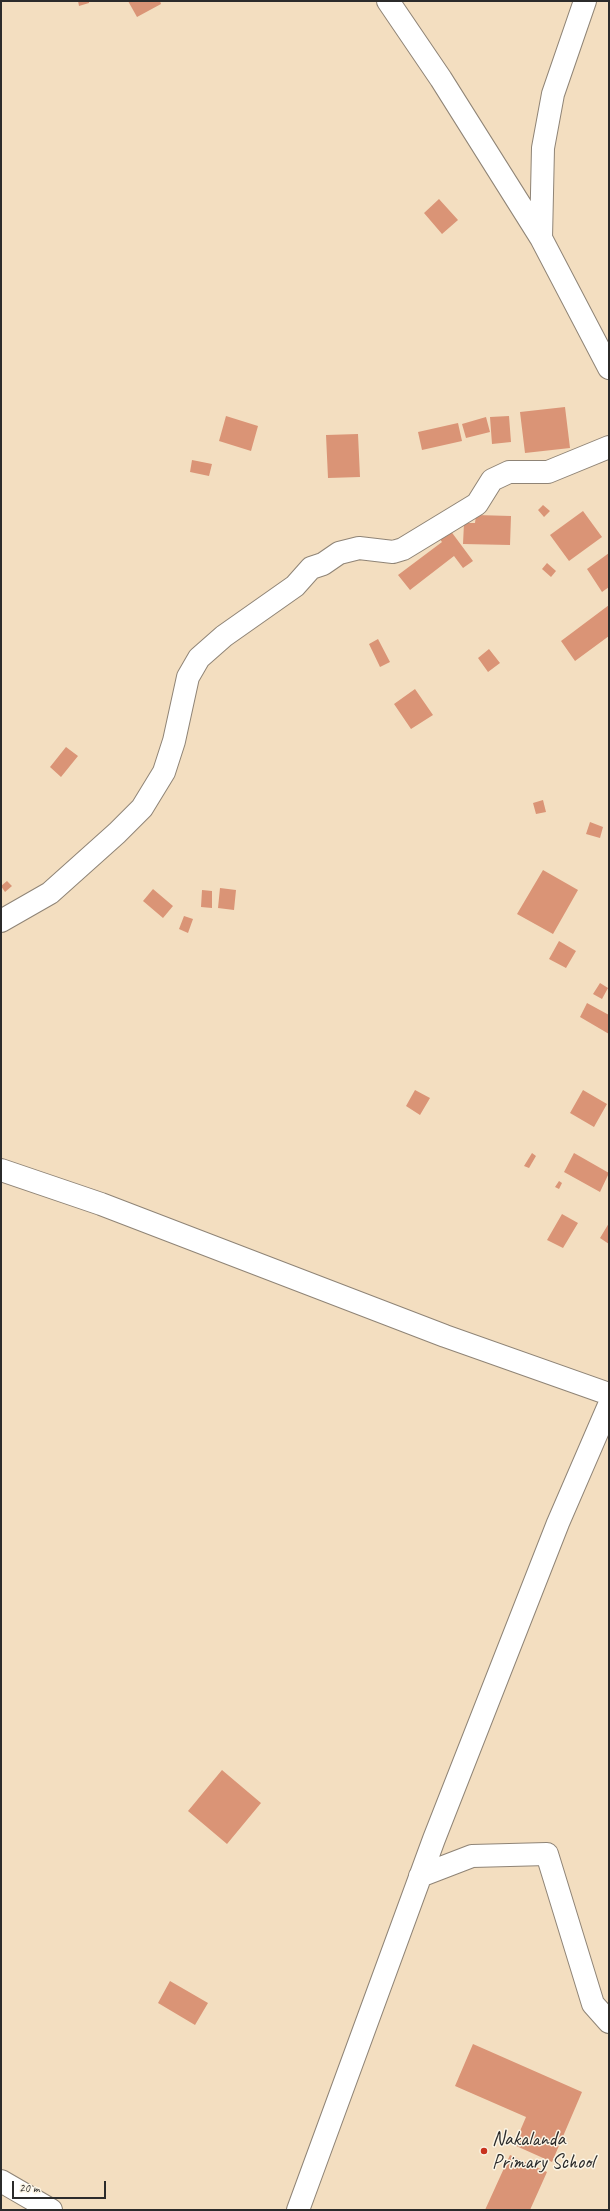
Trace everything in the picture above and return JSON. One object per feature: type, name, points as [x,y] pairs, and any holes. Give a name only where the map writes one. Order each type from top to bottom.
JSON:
[{"type":"street","points":[[388,1],[441,79],[541,238],[609,368]]},
{"type":"street","points":[[541,238],[543,148],[552,94],[585,1]]},
{"type":"street","points":[[1,921],[50,893],[142,808],[164,772],[174,741],[188,677],[199,658],[224,636],[295,586],[311,568],[323,564],[339,553],[359,548],[393,552],[403,548],[477,504],[492,480],[508,472],[548,472],[609,447]]},
{"type":"street","points":[[1,1170],[101,1204],[444,1336],[609,1394]]},
{"type":"street","points":[[298,2210],[420,1876],[558,1522],[609,1405]]},
{"type":"street","points":[[420,1876],[472,1856],[547,1854],[593,2004],[609,2022]]},
{"type":"street","points":[[1,2181],[51,2210]]},
{"type":"building","points":[[78,1],[89,1],[89,3],[79,6]]},
{"type":"building","points":[[128,1],[160,1],[161,4],[137,17]]},
{"type":"building","points":[[439,199],[458,220],[442,234],[424,213]]},
{"type":"building","points":[[565,407],[570,448],[525,453],[520,412]]},
{"type":"building","points":[[226,416],[258,426],[251,451],[219,441]]},
{"type":"building","points":[[509,416],[511,442],[492,444],[490,417]]},
{"type":"building","points":[[486,417],[490,432],[466,438],[462,424]]},
{"type":"building","points":[[458,423],[462,441],[422,450],[418,432]]},
{"type":"building","points":[[358,434],[360,477],[328,478],[326,435]]},
{"type":"building","points":[[192,460],[212,464],[209,476],[190,472]]},
{"type":"building","points":[[543,505],[550,511],[544,517],[538,510]]},
{"type":"building","points":[[583,511],[602,537],[569,561],[550,535]]},
{"type":"building","points":[[476,515],[511,516],[510,545],[463,544],[464,523],[475,523]]},
{"type":"building","points":[[450,530],[473,561],[463,568],[454,556],[410,590],[398,575],[442,542],[439,538]]},
{"type":"building","points":[[609,553],[609,587],[602,592],[587,569]]},
{"type":"building","points":[[547,563],[556,571],[551,577],[542,569]]},
{"type":"building","points":[[609,605],[609,636],[575,661],[561,641]]},
{"type":"building","points":[[378,639],[390,662],[380,667],[369,644]]},
{"type":"building","points":[[489,649],[500,663],[488,672],[478,658]]},
{"type":"building","points":[[415,689],[433,715],[411,729],[394,704]]},
{"type":"building","points":[[66,747],[78,756],[61,777],[50,767]]},
{"type":"building","points":[[543,800],[546,812],[536,814],[533,803]]},
{"type":"building","points":[[590,822],[603,827],[600,838],[586,834]]},
{"type":"building","points":[[543,870],[578,890],[553,934],[517,914]]},
{"type":"building","points":[[7,881],[12,886],[5,892],[1,886]]},
{"type":"building","points":[[220,888],[236,890],[234,910],[218,908]]},
{"type":"building","points":[[153,889],[173,906],[163,918],[143,901]]},
{"type":"building","points":[[202,890],[212,891],[212,908],[201,907]]},
{"type":"building","points":[[184,916],[193,919],[188,933],[179,929]]},
{"type":"building","points":[[559,941],[576,951],[566,968],[549,959]]},
{"type":"building","points":[[600,983],[608,988],[602,999],[593,994]]},
{"type":"building","points":[[587,1003],[609,1015],[609,1034],[580,1017]]},
{"type":"building","points":[[415,1090],[430,1098],[420,1115],[406,1106]]},
{"type":"building","points":[[583,1090],[607,1104],[594,1127],[570,1113]]},
{"type":"building","points":[[532,1153],[536,1156],[529,1168],[524,1166]]},
{"type":"building","points":[[574,1153],[609,1173],[600,1192],[564,1172]]},
{"type":"building","points":[[559,1181],[562,1183],[559,1189],[555,1187]]},
{"type":"building","points":[[562,1214],[578,1223],[563,1248],[547,1240]]},
{"type":"building","points":[[609,1223],[609,1244],[600,1238]]},
{"type":"building","points":[[222,1770],[261,1803],[227,1844],[188,1811]]},
{"type":"building","points":[[170,1981],[208,2003],[195,2025],[158,2003]]},
{"type":"building","points":[[473,2044],[582,2092],[552,2162],[514,2145],[526,2117],[455,2086]]},
{"type":"building","points":[[510,2155],[547,2172],[530,2210],[485,2210]]},
{"type":"place","name":"Nakalanda Primary School","points":[[484,2151]]}]
